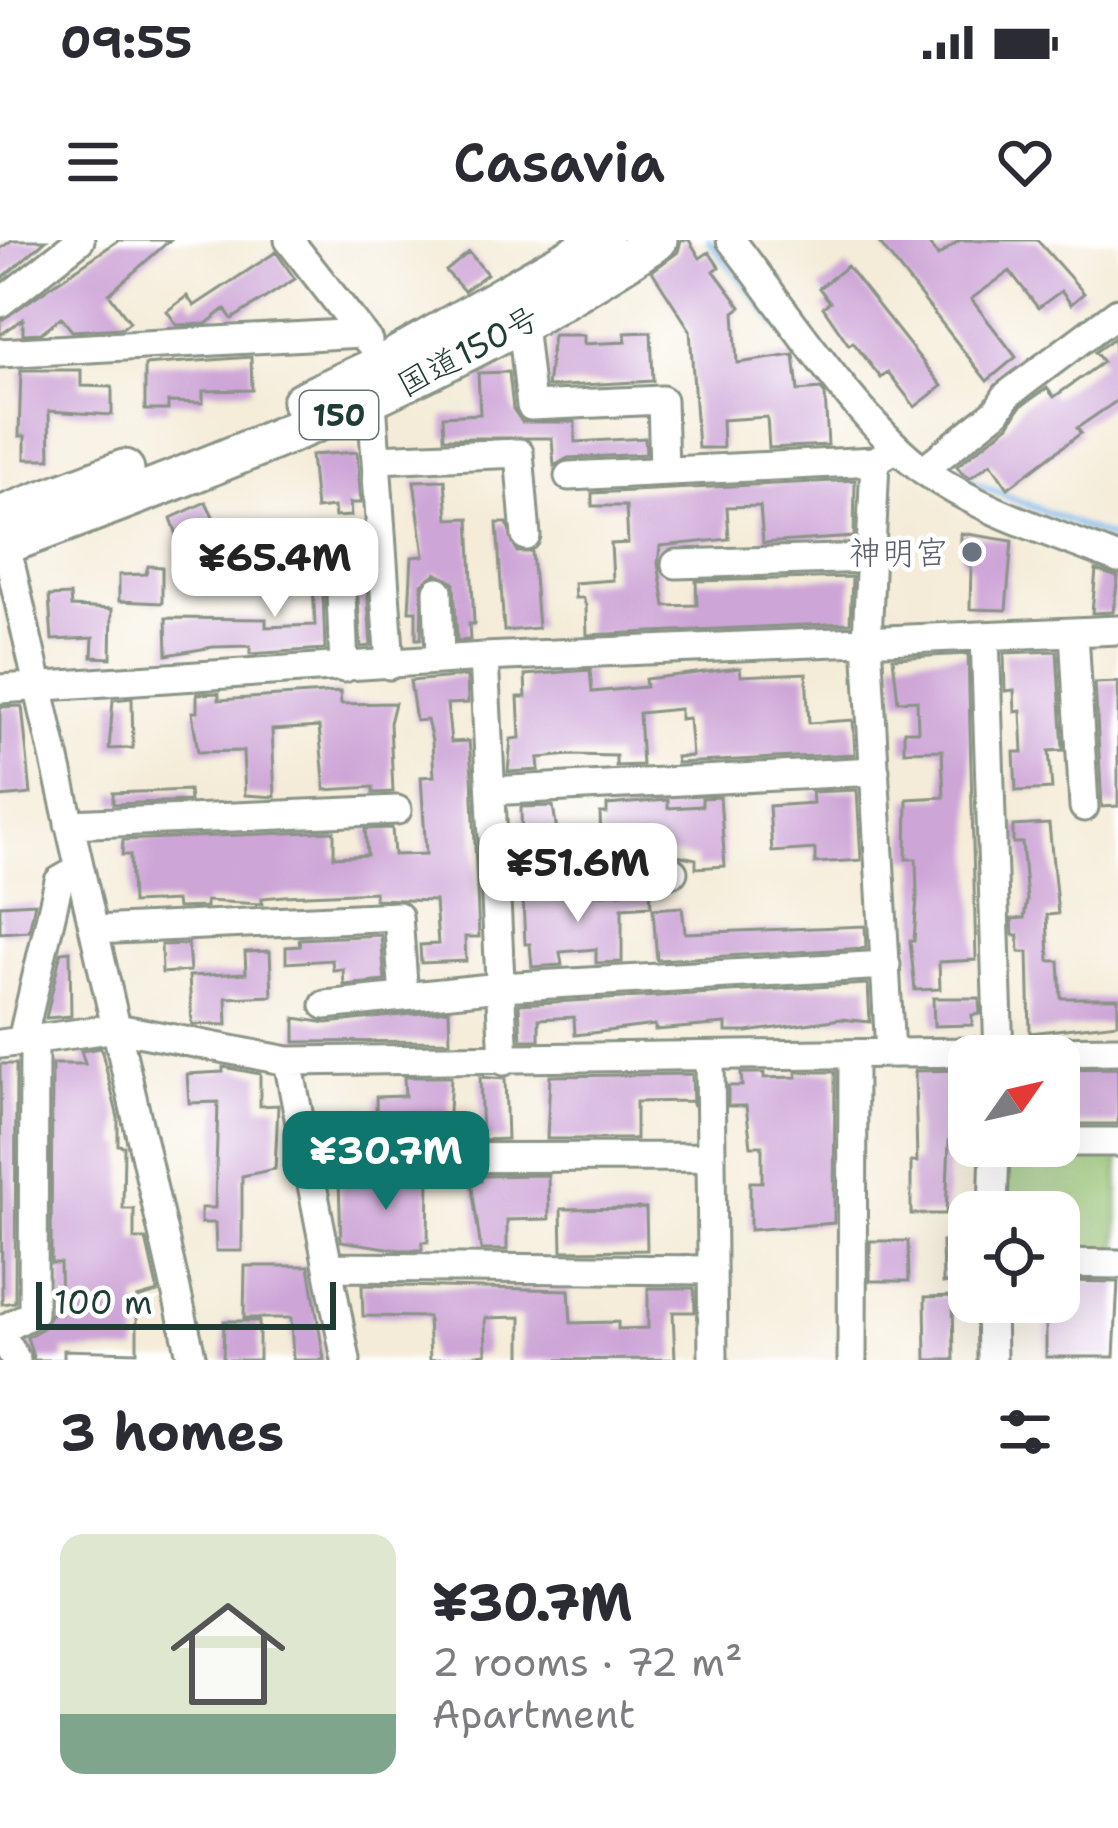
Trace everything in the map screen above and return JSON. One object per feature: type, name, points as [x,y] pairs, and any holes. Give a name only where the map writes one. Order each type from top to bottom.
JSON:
[{"type":"highway","name":"国道150号","points":[[1,527],[319,395],[388,362],[602,240]]},
{"type":"highway","name":"国道150号","points":[[1,527],[372,401],[522,323],[658,240]]},
{"type":"street","points":[[0,303],[80,240]]},
{"type":"street","points":[[289,240],[388,362]]},
{"type":"street","points":[[731,240],[886,454],[871,558],[868,640],[890,1053]]},
{"type":"street","points":[[923,470],[998,411],[1007,395],[1118,312]]},
{"type":"street","points":[[522,323],[531,406],[662,400],[664,471]]},
{"type":"street","points":[[0,353],[361,333]]},
{"type":"street","points":[[372,401],[390,665]]},
{"type":"street","points":[[376,458],[519,453],[526,536]]},
{"type":"street","points":[[568,476],[886,454],[973,500],[1118,559]]},
{"type":"street","points":[[1,527],[193,1360]]},
{"type":"street","points":[[676,563],[871,558]]},
{"type":"street","points":[[438,591],[440,660]]},
{"type":"street","points":[[341,593],[344,668]]},
{"type":"street","points":[[0,689],[484,657],[1118,630]]},
{"type":"street","points":[[1074,632],[1084,808]]},
{"type":"street","points":[[985,636],[998,1035]]},
{"type":"street","points":[[484,657],[504,1060]]},
{"type":"street","points":[[490,790],[875,771]]},
{"type":"street","points":[[70,824],[397,810]]},
{"type":"street","points":[[16,1360],[0,1332],[33,1312],[19,1041],[58,881],[80,869]]},
{"type":"street","points":[[495,883],[674,872]]},
{"type":"street","points":[[94,930],[398,916],[404,997]]},
{"type":"street","points":[[325,1005],[500,987],[886,965]]},
{"type":"street","points":[[19,1041],[117,1028],[288,1061],[948,1052]]},
{"type":"street","points":[[1080,1051],[1118,1051]]},
{"type":"street","points":[[852,1360],[853,1055]]},
{"type":"street","points":[[710,1056],[713,1360]]},
{"type":"street","points":[[288,1061],[346,1360]]},
{"type":"street","points":[[1080,1142],[1118,1142]]},
{"type":"street","points":[[307,1158],[711,1156]]},
{"type":"street","points":[[1080,1264],[1118,1264]]},
{"type":"street","points":[[328,1267],[712,1270]]},
{"type":"street","points":[[991,1323],[992,1360]]},
{"type":"green space","points":[[1080,1153],[1118,1153],[1118,1253],[1080,1253],[1080,1191],[1005,1191],[1005,1167],[1080,1167]]},
{"type":"building","points":[[12,240],[46,240],[0,280],[0,249]]},
{"type":"building","points":[[119,240],[170,240],[109,294],[130,322],[122,328],[72,331],[61,317],[41,333],[23,334],[23,319],[0,335],[0,321]]},
{"type":"building","points":[[681,240],[689,240],[700,258],[709,252],[719,267],[714,271],[741,307],[734,312],[737,363],[794,355],[798,391],[821,389],[825,394],[828,445],[769,448],[767,417],[722,420],[723,448],[698,448],[690,330],[652,271],[678,252]]},
{"type":"building","points":[[877,240],[926,240],[938,256],[960,240],[1037,240],[1084,293],[1071,304],[1061,291],[1038,308],[1010,271],[971,299],[1016,357],[987,381]]},
{"type":"building","points":[[276,252],[295,279],[232,319],[225,309],[206,324],[177,325],[167,311],[187,296],[194,306]]},
{"type":"building","points":[[469,252],[487,274],[464,291],[446,271]]},
{"type":"building","points":[[847,266],[942,386],[915,407],[888,372],[881,378],[853,342],[849,345],[823,307],[830,302],[819,288]]},
{"type":"building","points":[[651,332],[653,381],[547,387],[553,335],[584,335],[584,344],[626,342],[625,333]]},
{"type":"building","points":[[1114,338],[1118,400],[1077,428],[1081,433],[1008,488],[991,463],[970,478],[962,473],[957,466],[1009,425],[1020,407],[1047,388],[1054,397],[1103,362],[1095,352]]},
{"type":"building","points":[[251,357],[252,390],[203,391],[203,403],[168,402],[168,410],[145,410],[145,365]]},
{"type":"building","points":[[21,370],[81,370],[81,386],[112,387],[112,415],[49,411],[50,459],[25,459],[25,436],[19,436]]},
{"type":"building","points":[[509,372],[513,409],[522,422],[575,422],[575,442],[645,438],[646,454],[568,458],[554,466],[552,438],[444,438],[443,416],[480,414],[478,373]]},
{"type":"building","points":[[357,452],[361,503],[350,503],[351,516],[335,517],[334,507],[316,509],[311,455]]},
{"type":"building","points":[[445,480],[448,519],[469,518],[474,624],[469,624],[470,640],[457,641],[454,583],[436,573],[422,584],[421,639],[416,639],[416,611],[409,611],[412,557],[424,556],[414,481]]},
{"type":"building","points":[[855,480],[854,537],[763,543],[760,506],[727,507],[729,539],[660,546],[658,563],[665,606],[697,605],[696,581],[852,577],[850,623],[587,635],[586,606],[583,598],[575,598],[574,583],[613,580],[611,544],[628,543],[626,506],[592,506],[592,493]]},
{"type":"building","points":[[206,502],[225,541],[195,546],[192,537],[180,543],[171,518]]},
{"type":"building","points":[[497,523],[507,523],[517,552],[532,552],[538,628],[504,631]]},
{"type":"building","points":[[287,530],[288,561],[258,562],[259,577],[244,577],[243,547],[262,546],[262,531]]},
{"type":"building","points":[[961,533],[1012,541],[1006,610],[970,609],[971,567],[961,559]]},
{"type":"building","points":[[365,557],[371,646],[361,647],[357,584],[339,575],[323,593],[325,649],[250,654],[250,646],[213,647],[167,655],[166,618],[266,619],[266,627],[315,625],[312,560]]},
{"type":"building","points":[[148,566],[162,567],[162,603],[119,601],[119,575],[146,574]]},
{"type":"building","points":[[1096,570],[1118,577],[1113,612],[1092,613]]},
{"type":"building","points":[[70,595],[71,607],[112,609],[111,658],[92,657],[93,638],[52,640],[49,596]]},
{"type":"building","points":[[1057,651],[1063,750],[1049,751],[1052,789],[1016,791],[1014,752],[1023,752],[1021,711],[1015,712],[1014,690],[1005,691],[1004,653]]},
{"type":"building","points":[[968,654],[976,960],[939,962],[940,989],[915,990],[910,941],[914,941],[916,859],[906,859],[907,799],[944,797],[942,750],[904,751],[904,731],[918,731],[917,700],[898,701],[893,658]]},
{"type":"building","points":[[740,668],[741,676],[806,673],[809,723],[853,720],[855,754],[677,763],[676,757],[692,756],[689,718],[680,719],[680,709],[639,713],[642,765],[616,766],[616,756],[571,755],[538,758],[539,770],[508,772],[511,739],[520,738],[518,697],[526,697],[525,675],[590,670],[592,692],[646,687],[645,679]]},
{"type":"building","points":[[467,676],[468,703],[447,704],[451,742],[469,741],[472,775],[479,937],[465,937],[466,961],[421,963],[420,945],[438,944],[435,901],[375,899],[375,892],[262,898],[262,904],[206,901],[206,907],[177,908],[176,901],[132,903],[130,855],[122,855],[123,840],[334,831],[334,857],[367,855],[365,829],[392,828],[394,855],[426,854],[421,777],[434,776],[432,741],[427,720],[416,721],[410,681]]},
{"type":"building","points":[[1118,682],[1118,806],[1102,807],[1095,683]]},
{"type":"building","points":[[340,692],[341,704],[395,703],[390,723],[393,792],[373,793],[373,787],[325,790],[319,727],[272,730],[275,797],[245,795],[243,751],[198,752],[192,712],[197,712],[197,694],[219,693],[219,700]]},
{"type":"building","points":[[132,698],[133,748],[109,749],[113,700]]},
{"type":"building","points":[[22,706],[31,794],[0,797],[0,707]]},
{"type":"building","points":[[189,790],[190,801],[113,804],[113,793]]},
{"type":"building","points":[[857,790],[861,860],[815,863],[815,849],[772,852],[769,806],[813,803],[812,792]]},
{"type":"building","points":[[720,797],[725,866],[696,868],[696,859],[672,854],[522,863],[521,807],[553,806],[559,843],[601,840],[600,813],[607,813],[607,805],[668,800],[668,808],[702,806],[702,798]]},
{"type":"building","points":[[1049,824],[1058,914],[1047,915],[1049,961],[1059,961],[1061,998],[1118,998],[1118,1023],[1030,1033],[1028,952],[1019,952],[1018,935],[1013,935],[1012,919],[1024,918],[1027,900],[1022,843],[1013,843],[1013,826]]},
{"type":"building","points":[[650,891],[651,906],[622,908],[622,962],[596,963],[596,949],[560,952],[562,965],[532,967],[530,944],[525,944],[523,899]]},
{"type":"building","points":[[35,903],[29,931],[0,933],[0,905]]},
{"type":"building","points":[[682,907],[685,933],[865,926],[866,948],[657,960],[653,909]]},
{"type":"building","points":[[381,935],[385,981],[344,985],[343,969],[333,970],[332,960],[286,963],[286,947],[300,946],[299,939]]},
{"type":"building","points":[[188,944],[190,971],[162,973],[161,945]]},
{"type":"building","points":[[70,951],[71,1016],[46,1018],[61,952]]},
{"type":"building","points":[[270,951],[272,996],[226,998],[227,1025],[192,1024],[189,976],[246,973],[245,952]]},
{"type":"building","points":[[868,984],[870,1022],[841,1019],[747,1032],[726,1032],[726,1024],[655,1030],[655,1025],[575,1035],[574,1017],[539,1019],[539,1040],[521,1040],[519,1004]]},
{"type":"building","points":[[933,998],[979,998],[980,1014],[972,1015],[972,1025],[934,1026]]},
{"type":"building","points":[[449,1010],[450,1041],[295,1042],[295,1018],[327,1023]]},
{"type":"building","points":[[101,1048],[118,1118],[118,1145],[124,1146],[123,1209],[134,1209],[134,1239],[146,1239],[158,1292],[137,1298],[137,1352],[64,1350],[64,1360],[34,1360],[27,1337],[43,1328],[51,1314],[61,1314],[60,1263],[51,1263],[52,1064],[85,1064],[81,1051]]},
{"type":"building","points":[[0,1064],[16,1064],[15,1302],[2,1304]]},
{"type":"building","points":[[223,1067],[260,1074],[260,1106],[278,1105],[275,1169],[242,1176],[242,1251],[216,1251],[215,1223],[201,1223],[201,1208],[215,1208],[218,1102],[189,1103],[187,1074],[223,1072]]},
{"type":"building","points":[[1118,1068],[1118,1124],[1080,1124],[1080,1069]]},
{"type":"building","points":[[948,1070],[946,1214],[911,1214],[911,1162],[917,1162],[915,1071]]},
{"type":"building","points":[[796,1072],[835,1072],[834,1223],[750,1230],[750,1182],[762,1182],[762,1146],[751,1146],[746,1106],[728,1106],[728,1086],[742,1086],[741,1073],[764,1073],[764,1078],[797,1077]]},
{"type":"building","points":[[692,1074],[693,1107],[691,1101],[636,1102],[636,1139],[547,1139],[550,1076]]},
{"type":"building","points":[[404,1077],[451,1077],[448,1128],[405,1129],[406,1137],[377,1137],[376,1097],[405,1096]]},
{"type":"building","points":[[480,1077],[505,1079],[507,1139],[482,1140]]},
{"type":"building","points":[[548,1175],[549,1219],[507,1220],[507,1250],[481,1250],[471,1181],[481,1181],[481,1176]]},
{"type":"building","points":[[394,1176],[429,1176],[428,1242],[422,1242],[422,1250],[341,1241],[339,1181],[394,1182]]},
{"type":"building","points":[[646,1208],[647,1250],[562,1251],[561,1209]]},
{"type":"building","points":[[870,1241],[908,1241],[909,1281],[870,1281]]},
{"type":"building","points":[[942,1242],[948,1242],[948,1283],[943,1283]]},
{"type":"building","points":[[245,1266],[309,1266],[324,1360],[293,1360],[291,1318],[244,1318]]},
{"type":"building","points":[[1080,1281],[1118,1282],[1114,1357],[1046,1357],[1046,1323],[1080,1323]]},
{"type":"building","points":[[362,1285],[569,1290],[571,1323],[618,1322],[618,1329],[648,1328],[648,1288],[694,1288],[695,1312],[673,1312],[675,1359],[521,1360],[521,1317],[485,1318],[486,1354],[430,1360],[428,1317],[363,1316]]},
{"type":"building","points":[[948,1296],[954,1360],[926,1360],[925,1297]]},
{"type":"building","points":[[224,1321],[259,1321],[259,1360],[223,1360]]},
{"type":"waterway","points":[[709,240],[789,340]]},
{"type":"waterway","points":[[952,474],[1118,541]]},
{"type":"place","name":"神明宮","points":[[972,552]]}]
